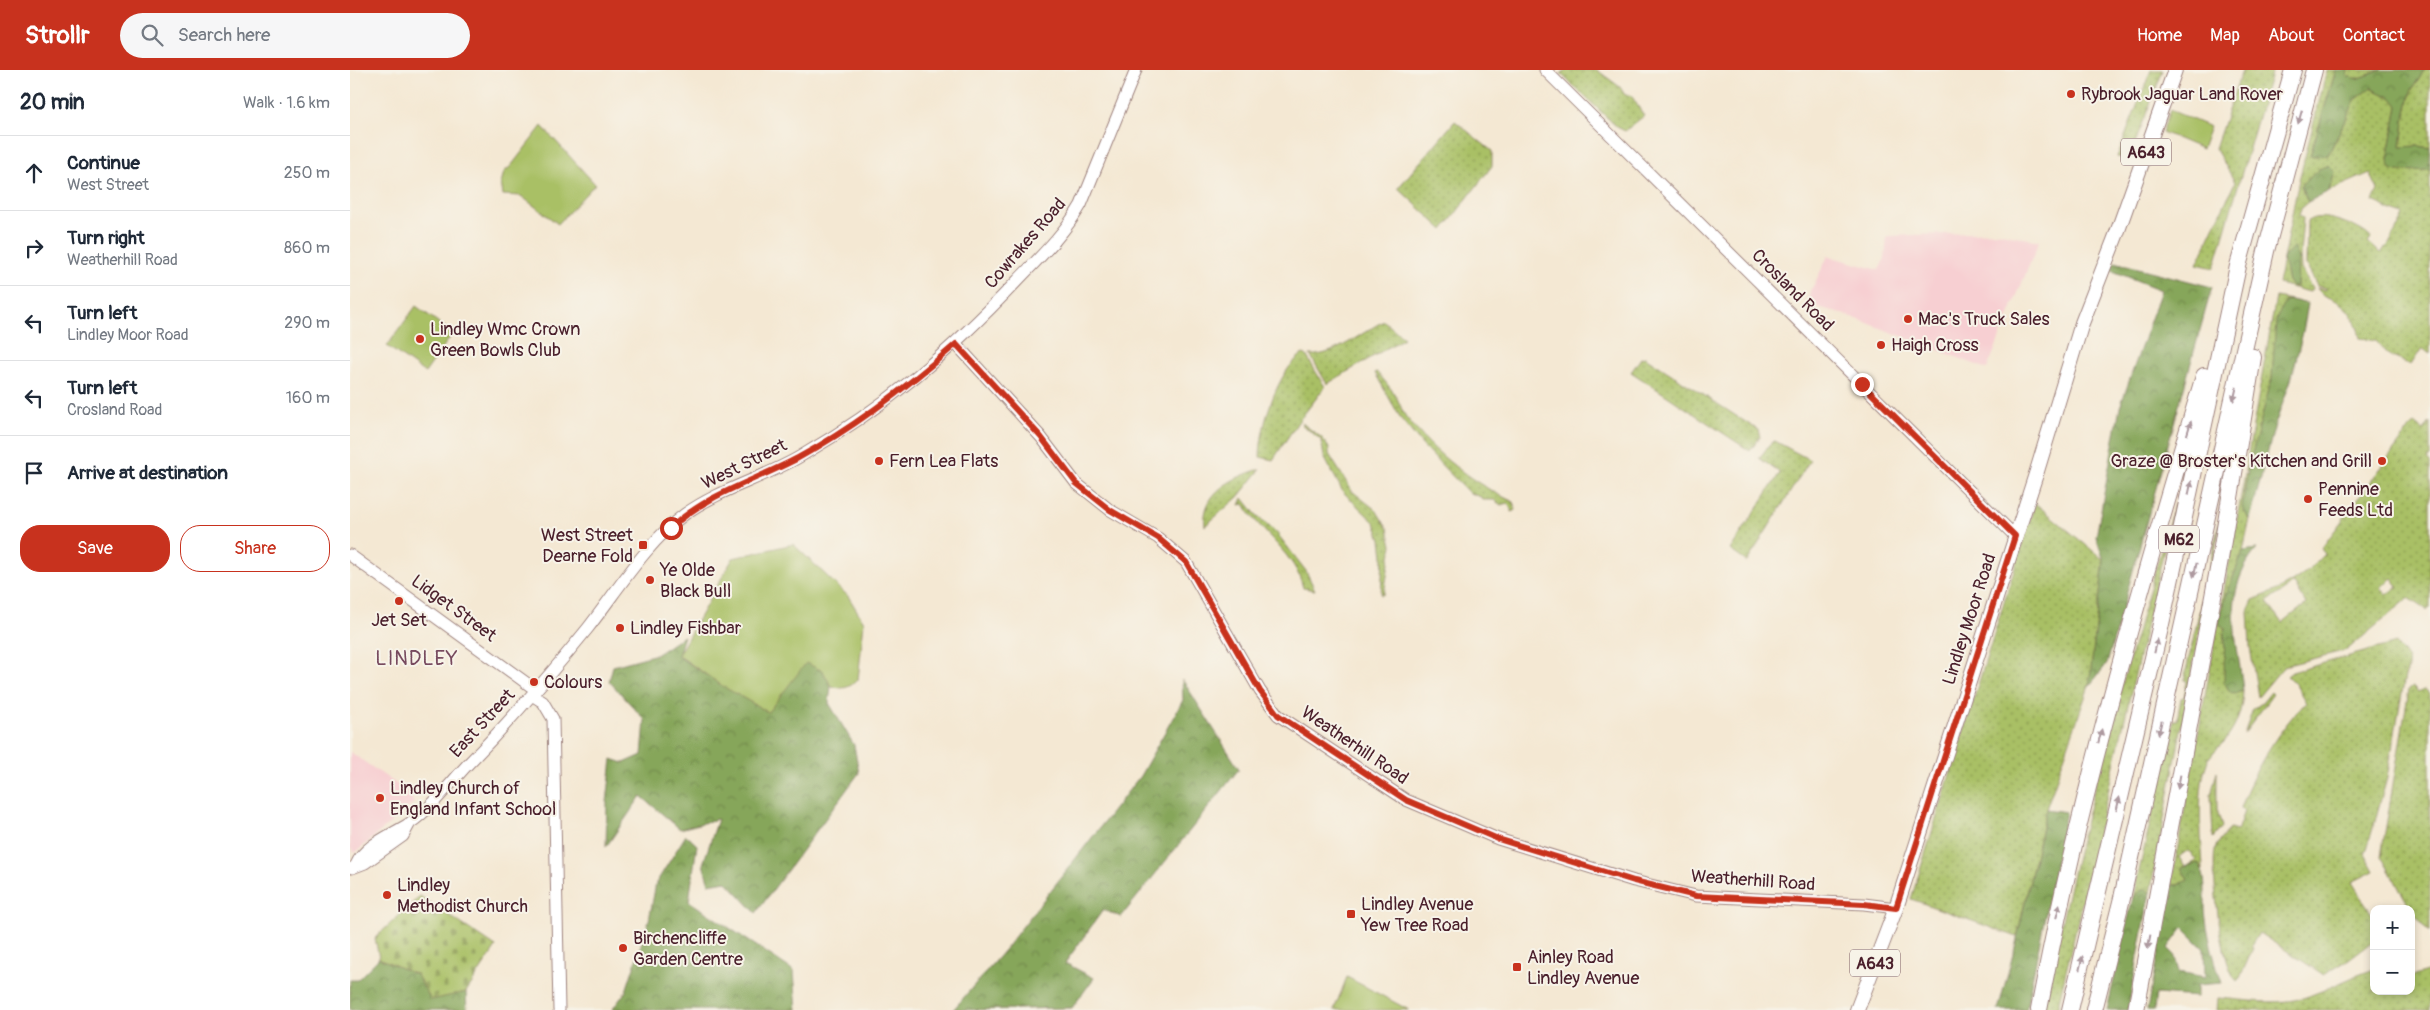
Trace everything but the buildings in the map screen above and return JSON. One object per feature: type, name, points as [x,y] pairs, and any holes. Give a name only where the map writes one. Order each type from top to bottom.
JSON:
[{"type":"highway","name":"M62","points":[[2039,1010],[2056,919],[2103,721],[2149,560],[2238,266],[2293,70]]},
{"type":"highway","name":"M62","points":[[2094,1010],[2122,898],[2266,251],[2314,70]]},
{"type":"highway","name":"M62","points":[[2136,1010],[2220,559],[2248,389],[2266,251]]},
{"type":"highway","name":"M62","points":[[2070,1010],[2161,624],[2238,266]]},
{"type":"main road","name":"Lindley Moor Road","points":[[1857,1010],[1896,908],[2082,323],[2117,233],[2175,70]]},
{"type":"street","name":"Cowrakes Road","points":[[956,344],[1070,224],[1093,180],[1136,70]]},
{"type":"street","name":"Crosland Road","points":[[1544,70],[2015,536]]},
{"type":"street","name":"West Street","points":[[534,692],[654,544],[684,515],[705,502],[798,458],[839,434],[900,391],[956,344]]},
{"type":"street","name":"Weatherhill Road","points":[[956,344],[1041,437],[1076,483],[1110,510],[1158,538],[1186,562],[1260,691],[1278,715],[1406,800],[1498,839],[1634,881],[1696,896],[1864,904],[1896,908]]},
{"type":"street","name":"Lidget Street","points":[[350,555],[534,692],[543,702],[553,719],[559,1010]]},
{"type":"street","name":"East Street","points":[[353,868],[365,863],[403,836],[410,823],[534,692]]},
{"type":"shaded area","points":[[1997,232],[2039,241],[1987,369],[1852,317],[1805,303],[1828,256],[1879,270],[1885,258],[1887,236]]},
{"type":"shaded area","name":"Lindley Church of England Infant School","points":[[350,752],[408,792],[414,803],[355,853],[350,848]]},
{"type":"green space","points":[[1565,70],[1597,70],[1620,87],[1625,95],[1631,95],[1644,116],[1625,131],[1617,127],[1561,74]]},
{"type":"green space","points":[[2151,70],[2163,70],[2135,143],[2123,158],[2117,157]]},
{"type":"green space","points":[[2242,70],[2272,70],[2214,268],[2197,264],[2235,182],[2215,148]]},
{"type":"green space","points":[[2327,70],[2336,70],[2310,156],[2328,155],[2355,100],[2371,88],[2393,98],[2398,106],[2388,160],[2397,171],[2430,170],[2430,354],[2422,348],[2411,365],[2390,356],[2376,341],[2360,338],[2357,326],[2348,310],[2339,302],[2320,292],[2317,288],[2326,290],[2326,288],[2317,286],[2306,265],[2307,222],[2320,217],[2340,221],[2359,229],[2371,238],[2368,242],[2380,253],[2389,244],[2404,215],[2386,209],[2386,207],[2373,201],[2378,190],[2370,173],[2329,191],[2335,172],[2301,185],[2308,202],[2302,207],[2299,215],[2303,218],[2300,254],[2301,269],[2312,289],[2310,292],[2278,284],[2298,184]],"holes":[[[2298,258],[2297,286],[2292,286],[2288,281],[2287,273]]]},
{"type":"green space","points":[[2336,70],[2348,70],[2347,76],[2357,79],[2382,70],[2424,70],[2411,91],[2404,121],[2401,147],[2418,146],[2430,148],[2430,170],[2397,171],[2391,169],[2388,160],[2398,106],[2392,98],[2371,88],[2355,100],[2328,155],[2310,156]]},
{"type":"green space","points":[[2348,70],[2382,70],[2357,79],[2347,76]]},
{"type":"green space","points":[[2424,70],[2430,70],[2430,148],[2418,146],[2401,147],[2404,121],[2411,91]]},
{"type":"green space","points":[[2170,110],[2210,127],[2202,149],[2162,132]]},
{"type":"green space","points":[[1455,121],[1492,151],[1492,166],[1443,230],[1398,188]]},
{"type":"green space","points":[[542,126],[595,184],[558,224],[521,196],[503,195],[501,183],[504,172],[511,166]]},
{"type":"green space","points":[[2328,165],[2335,172],[2329,191],[2308,202],[2301,186],[2319,169]]},
{"type":"green space","points":[[2293,247],[2298,258],[2297,286],[2292,286],[2288,281],[2283,258]]},
{"type":"green space","points":[[2115,262],[2212,287],[2107,664],[2089,686],[2104,561],[2096,537],[2120,407],[2161,290],[2110,270]]},
{"type":"green space","points":[[2276,297],[2292,300],[2285,301],[2272,378],[2248,472],[2245,471]]},
{"type":"green space","points":[[2292,300],[2308,304],[2303,332],[2291,380],[2275,425],[2250,519],[2244,513],[2242,507],[2248,469],[2272,378],[2276,320],[2285,301]]},
{"type":"green space","name":"Lindley Wmc Crown Green Bowls Club","points":[[416,306],[453,333],[425,373],[387,346]]},
{"type":"green space","points":[[1384,321],[1404,338],[1327,384],[1310,355],[1319,355],[1338,348]]},
{"type":"green space","points":[[1303,354],[1306,355],[1325,387],[1298,422],[1273,460],[1260,457],[1263,431],[1278,386],[1285,373]]},
{"type":"green space","points":[[1645,357],[1758,430],[1760,437],[1750,451],[1631,372],[1641,358]]},
{"type":"green space","points":[[1377,372],[1394,393],[1406,417],[1429,443],[1469,477],[1514,502],[1515,510],[1512,512],[1508,503],[1501,505],[1494,500],[1482,500],[1481,497],[1469,493],[1423,446],[1401,419],[1375,373]]},
{"type":"green space","points":[[2430,422],[2430,457],[2427,459],[2430,463],[2430,608],[2427,610],[2409,598],[2347,650],[2284,666],[2258,697],[2250,647],[2248,611],[2253,600],[2292,582],[2316,563],[2325,554],[2321,549],[2414,423],[2424,431]],"holes":[[[2392,578],[2398,586],[2387,595],[2381,587]],[[2294,583],[2306,604],[2282,623],[2267,602]]]},
{"type":"green space","points":[[1302,423],[1322,438],[1329,448],[1329,454],[1352,491],[1376,510],[1388,529],[1392,545],[1384,594],[1381,595],[1383,557],[1381,539],[1375,523],[1343,492],[1324,457],[1321,440]]},
{"type":"green space","points":[[1775,441],[1810,460],[1747,562],[1730,550],[1780,473],[1759,458]]},
{"type":"green space","points":[[1260,470],[1238,497],[1205,526],[1205,514],[1213,496],[1238,477]]},
{"type":"green space","points":[[2245,474],[2247,474],[2243,504],[2246,515],[2250,519],[2243,551],[2224,601],[2225,661],[2236,693],[2243,691],[2241,705],[2233,730],[2209,758],[2205,770],[2200,813],[2203,870],[2198,863],[2188,866],[2196,860],[2188,850],[2179,857],[2185,867],[2182,867],[2188,880],[2179,885],[2171,885]]},
{"type":"green space","points":[[2227,488],[2150,893],[2140,891],[2133,897],[2174,720],[2177,720],[2181,698],[2184,697],[2187,681],[2184,680]]},
{"type":"green space","points":[[1243,498],[1258,517],[1276,532],[1306,571],[1315,590],[1303,588],[1299,576],[1285,554],[1259,525],[1244,504],[1240,505]]},
{"type":"green space","points":[[2035,503],[2104,560],[2089,686],[2046,809],[2017,937],[1911,899]]},
{"type":"green space","points":[[2175,503],[2057,1010],[2043,1010],[2071,882],[2103,755]]},
{"type":"green space","points":[[793,544],[848,596],[864,622],[858,680],[846,688],[831,686],[823,671],[806,663],[768,712],[724,687],[678,655],[733,558]]},
{"type":"green space","points":[[2257,549],[2238,582],[2235,600],[2235,635],[2243,691],[2230,692],[2224,682],[2225,628],[2219,624],[2224,601],[2243,551]]},
{"type":"green space","points":[[684,636],[678,656],[724,687],[768,712],[806,662],[823,671],[831,686],[829,703],[854,745],[859,773],[756,913],[726,881],[709,884],[703,864],[718,819],[680,829],[641,796],[606,847],[607,802],[612,759],[624,763],[642,755],[645,720],[609,681],[613,666],[657,654]]},
{"type":"green space","points":[[2396,643],[2407,658],[2408,666],[2387,778],[2367,849],[2364,852],[2374,871],[2352,882],[2370,911],[2370,943],[2324,975],[2259,933],[2251,946],[2253,948],[2237,981],[2231,972],[2226,958],[2218,919],[2214,878],[2215,850],[2219,841],[2230,829],[2237,831],[2244,811],[2240,808],[2259,766],[2276,738],[2306,703],[2296,685],[2287,676],[2292,672]]},
{"type":"green space","points":[[1182,679],[1239,769],[1121,917],[1103,910],[1065,963],[1094,978],[1072,1008],[953,1010],[1005,949],[1140,776],[1183,700]]},
{"type":"green space","points":[[2413,686],[2418,693],[2425,689],[2430,694],[2430,932],[2415,914],[2415,905],[2409,905],[2381,856],[2409,689]]},
{"type":"green space","points":[[2271,692],[2273,694],[2244,734],[2253,709],[2262,703]]},
{"type":"green space","points":[[2217,771],[2217,809],[2222,827],[2213,838],[2211,795]]},
{"type":"green space","points":[[2046,809],[2066,812],[2026,1010],[1998,1010],[2016,943]]},
{"type":"green space","points":[[686,835],[697,845],[689,901],[794,971],[797,1010],[612,1010],[626,991],[649,920],[656,883]]},
{"type":"green space","points":[[2198,863],[2201,869],[2205,882],[2207,927],[2222,983],[2197,985],[2197,997],[2156,994],[2154,1010],[2147,1010],[2171,885],[2179,885],[2188,880],[2181,868]],"holes":[[[2183,928],[2204,949],[2205,977],[2179,972],[2174,954],[2168,948]]]},
{"type":"green space","points":[[2146,889],[2150,893],[2128,1010],[2107,1010],[2133,897]]},
{"type":"green space","points":[[420,896],[496,947],[466,992],[431,1000],[417,975],[379,958],[375,938]]},
{"type":"green space","points":[[379,958],[417,975],[432,999],[466,992],[467,1010],[350,1010],[350,980],[357,980]]},
{"type":"green space","points":[[2370,971],[2370,995],[2415,995],[2415,976],[2430,971],[2430,1010],[2217,1010],[2218,998],[2262,1002],[2295,1000],[2315,994]]},
{"type":"green space","points":[[1347,977],[1409,1010],[1334,1010]]},
{"type":"place","name":"Rybrook Jaguar Land Rover","points":[[2071,94]]},
{"type":"place","name":"Mac's Truck Sales","points":[[1908,319]]},
{"type":"place","name":"Lindley Wmc Crown Green Bowls Club","points":[[420,339]]},
{"type":"place","name":"Haigh Cross","points":[[1881,345]]},
{"type":"place","name":"Fern Lea Flats","points":[[879,461]]},
{"type":"place","name":"Graze @ Broster's Kitchen and Grill","points":[[2382,461]]},
{"type":"place","name":"Pennine Feeds Ltd","points":[[2308,499]]},
{"type":"place","name":"West Street Dearne Fold","points":[[643,545]]},
{"type":"place","name":"Ye Olde Black Bull","points":[[650,580]]},
{"type":"place","name":"Jet Set","points":[[399,601]]},
{"type":"place","name":"Lindley Fishbar","points":[[620,628]]},
{"type":"place","name":"Colours","points":[[534,682]]},
{"type":"place","name":"Lindley Church of England Infant School","points":[[380,798]]},
{"type":"place","name":"Lindley Methodist Church","points":[[387,895]]},
{"type":"place","name":"Lindley Avenue Yew Tree Road","points":[[1351,914]]},
{"type":"place","name":"Birchencliffe Garden Centre","points":[[623,948]]},
{"type":"place","name":"Ainley Road Lindley Avenue","points":[[1517,967]]},
{"type":"district","name":"LINDLEY","points":[[417,658]]},
{"type":"route","points":[[671,528],[684,515],[705,502],[798,458],[839,434],[900,391],[956,344],[990,384],[1041,437],[1076,483],[1110,510],[1158,538],[1180,555],[1205,593],[1260,691],[1278,715],[1406,800],[1498,839],[1583,865],[1592,866],[1634,881],[1696,896],[1864,904],[1896,908],[2015,536],[1862,384]]}]
